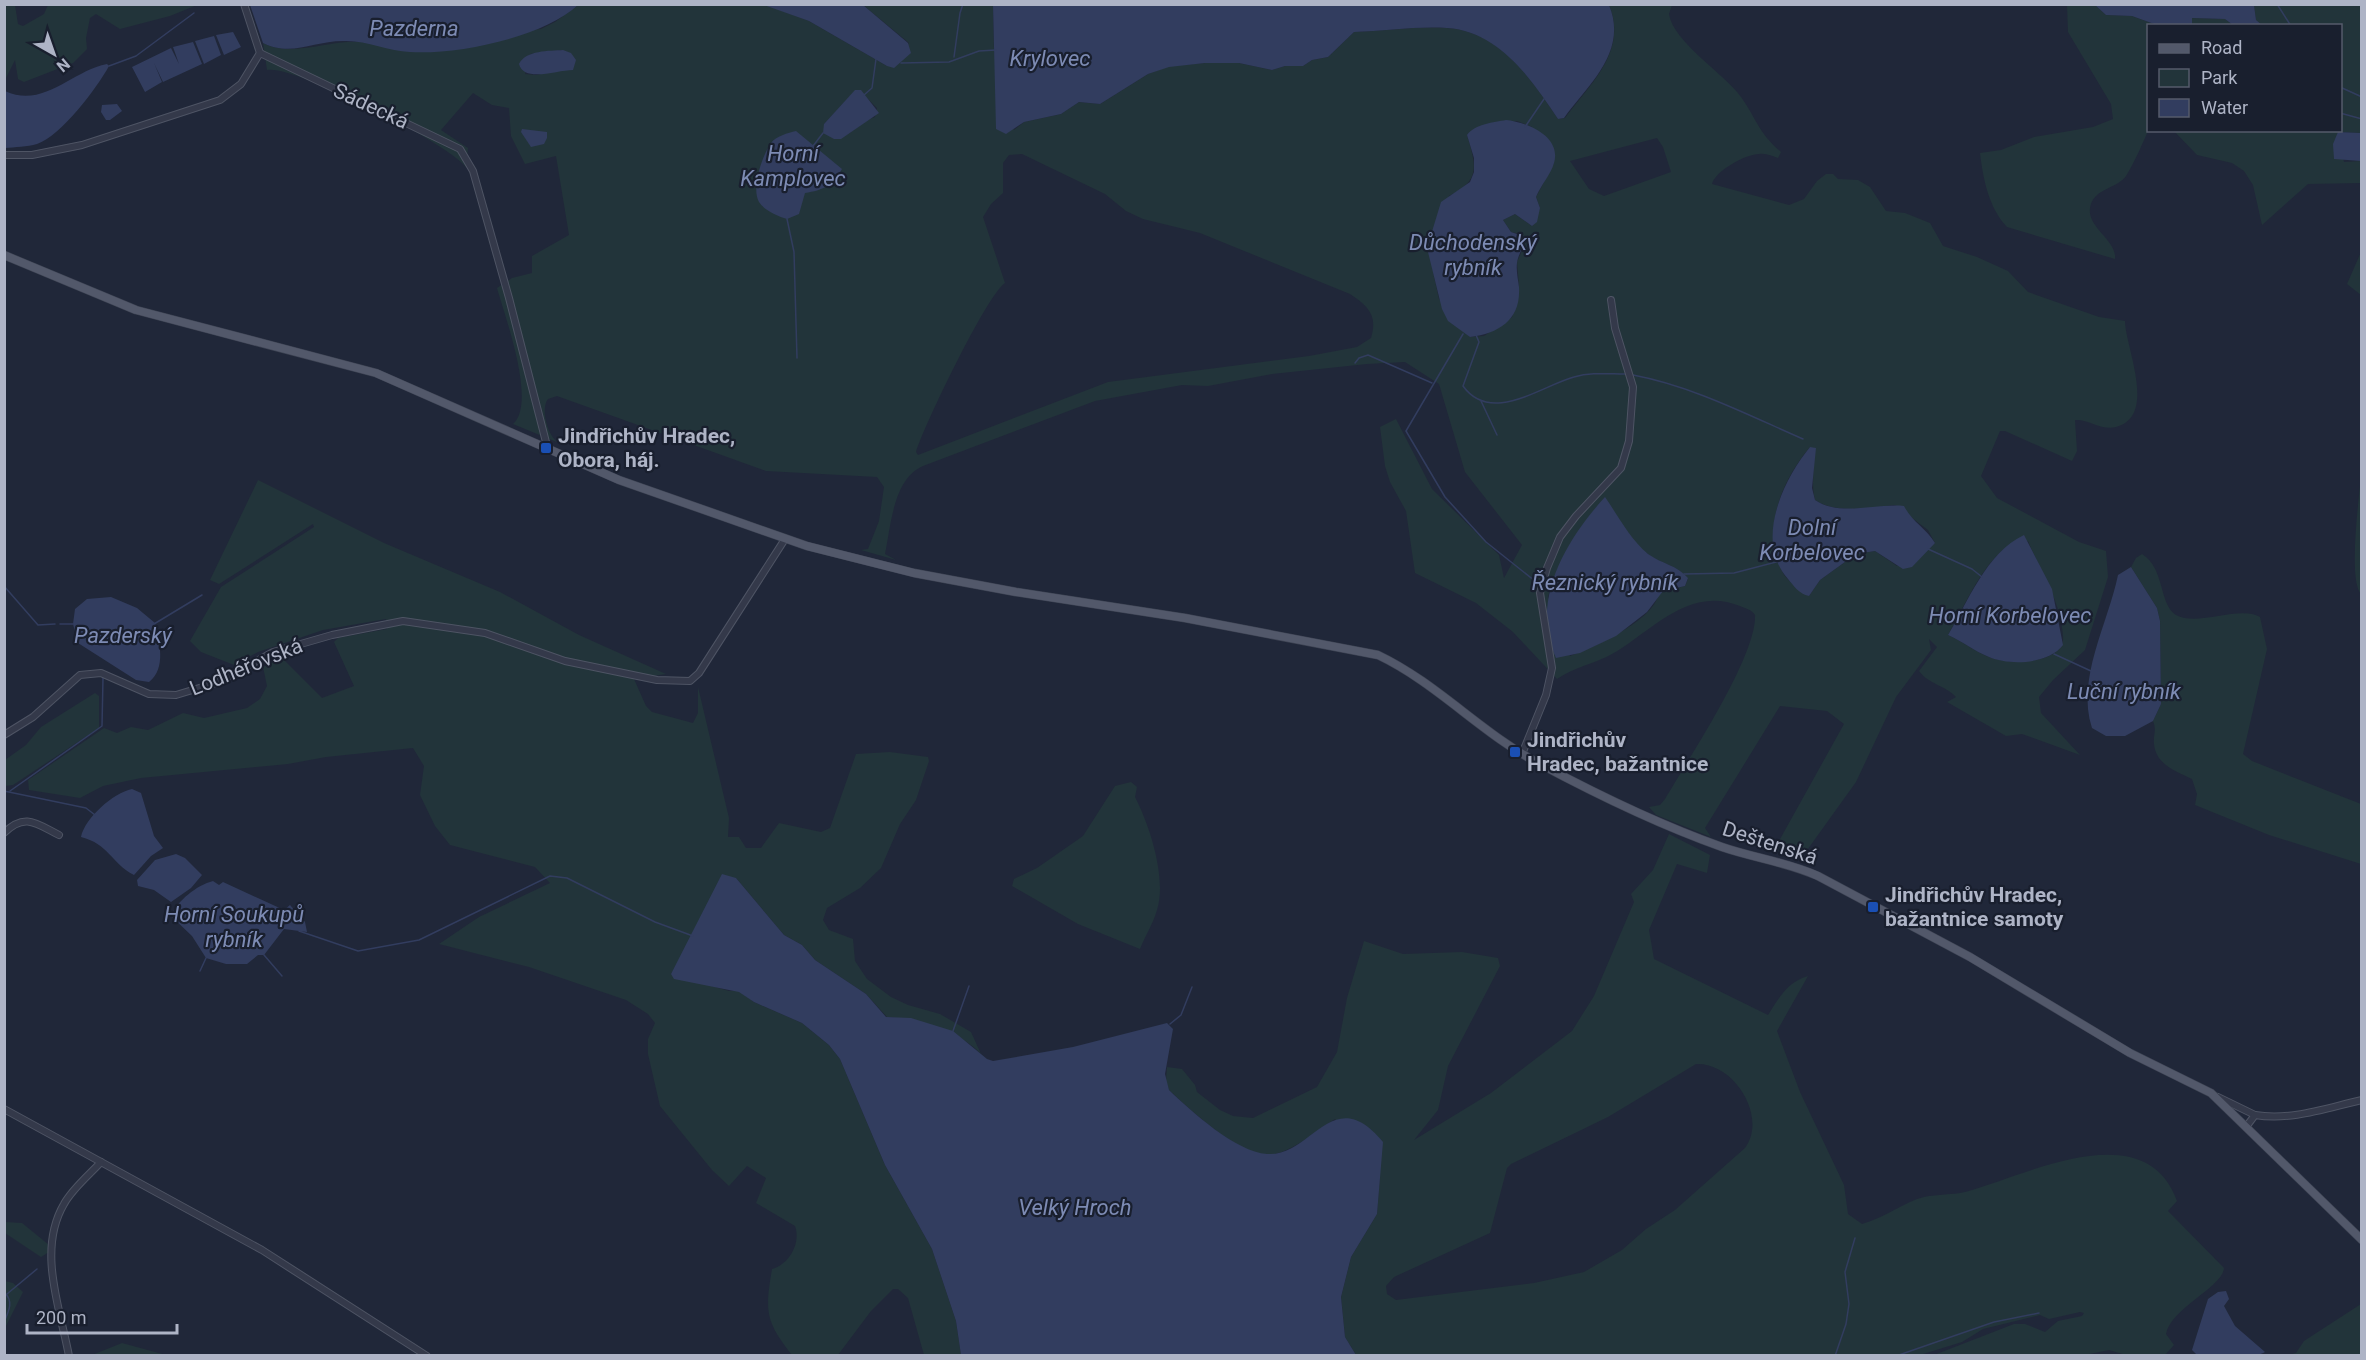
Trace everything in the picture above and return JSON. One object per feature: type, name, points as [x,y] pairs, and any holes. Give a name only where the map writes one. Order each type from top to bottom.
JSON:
[{"type":"main road","name":"Deštenská","points":[[4,255],[136,310],[376,373],[619,480],[785,539],[914,573],[1185,618],[1378,655],[1404,667],[1522,754],[1675,829],[1724,848],[1799,868],[1890,912],[2011,980],[2130,1053],[2211,1094],[2361,1240]]},
{"type":"street","points":[[4,155],[32,155],[82,145],[220,100],[241,84],[260,53],[244,4]]},
{"type":"street","name":"Sádecká","points":[[260,53],[460,149],[473,171],[509,298],[546,446]]},
{"type":"street","points":[[1522,754],[1546,695],[1552,668],[1540,593],[1547,568],[1560,537],[1576,516],[1621,468],[1629,441],[1633,387],[1617,338],[1611,300]]},
{"type":"street","name":"Lodhéřovská","points":[[4,735],[39,712],[80,675],[101,674],[149,694],[176,694],[219,682],[273,652],[332,635],[403,621],[485,633],[565,661],[588,666],[657,680],[690,681],[699,673],[785,539]]},
{"type":"street","points":[[4,833],[19,821],[30,821],[59,835]]},
{"type":"street","points":[[2211,1094],[2255,1115],[2272,1118],[2293,1116],[2361,1100]]},
{"type":"street","points":[[4,1109],[262,1251],[427,1356]]},
{"type":"street","points":[[2246,1127],[2255,1115]]},
{"type":"street","points":[[69,1356],[53,1278],[53,1236],[65,1202],[101,1162]]},
{"type":"green space","points":[[5,4],[15,5],[18,24],[23,26],[44,14],[48,5],[197,5],[170,16],[120,29],[96,14],[90,18],[86,38],[87,49],[73,63],[24,82],[18,79],[15,60],[5,80]]},
{"type":"green space","points":[[764,4],[809,21],[887,66],[909,43],[863,5],[993,5],[994,51],[1014,130],[1024,122],[1061,114],[1079,102],[1100,104],[1148,74],[1169,66],[1239,63],[1272,70],[1285,66],[1303,66],[1312,60],[1328,57],[1354,32],[1424,28],[1466,31],[1499,48],[1525,74],[1558,119],[1565,118],[1604,66],[1610,52],[1614,37],[1614,22],[1609,5],[1672,5],[1669,14],[1680,36],[1741,97],[1762,132],[1781,152],[1778,158],[1762,154],[1739,160],[1719,174],[1712,184],[1789,205],[1804,199],[1817,181],[1826,174],[1833,174],[1838,179],[1858,180],[1870,187],[1886,211],[1905,213],[1930,223],[1943,246],[1977,257],[2008,271],[2028,292],[2099,317],[2125,321],[2137,395],[2135,409],[2128,420],[2111,428],[2075,420],[2077,451],[2072,461],[2005,431],[2000,431],[1981,476],[1997,498],[2079,542],[2106,551],[2108,577],[2085,650],[2053,680],[2039,697],[2041,713],[2080,755],[2022,734],[2006,736],[1947,702],[1956,697],[1927,679],[1919,671],[1937,647],[1929,639],[1931,650],[1896,697],[1856,782],[1800,860],[1774,850],[1844,724],[1827,711],[1780,706],[1705,828],[1711,837],[1656,815],[1649,807],[1660,805],[1665,799],[1719,708],[1745,656],[1753,633],[1755,615],[1748,609],[1721,601],[1704,601],[1688,606],[1657,623],[1612,654],[1570,671],[1557,679],[1513,632],[1476,603],[1415,573],[1406,511],[1390,482],[1385,466],[1380,427],[1396,419],[1432,489],[1499,555],[1504,578],[1522,545],[1465,472],[1439,384],[1405,362],[1272,374],[1208,386],[1182,385],[1095,401],[923,466],[905,481],[895,504],[885,554],[896,560],[861,550],[868,549],[879,521],[884,487],[877,477],[766,471],[557,396],[548,399],[545,416],[552,435],[559,443],[513,424],[520,413],[521,379],[497,288],[512,278],[532,273],[532,256],[569,235],[556,156],[525,164],[511,136],[509,108],[492,105],[473,93],[441,130],[468,148],[466,167],[431,141],[402,124],[338,92],[283,72],[267,70],[263,43],[274,47],[298,49],[348,42],[541,29],[578,5]],"holes":[[[563,50],[558,70],[536,75],[525,74],[530,54]],[[863,94],[877,108],[875,117],[839,138],[834,139],[824,124],[850,96]],[[1517,121],[1532,127],[1554,163],[1536,197],[1540,208],[1532,226],[1515,214],[1503,220],[1511,232],[1521,234],[1524,246],[1517,262],[1519,286],[1512,317],[1484,336],[1470,337],[1439,299],[1433,272],[1449,196],[1467,184],[1471,178],[1474,164],[1467,135]],[[1657,138],[1663,147],[1671,172],[1604,196],[1589,189],[1570,161]],[[1022,154],[1105,194],[1126,211],[1143,219],[1200,233],[1350,294],[1370,312],[1373,323],[1371,338],[1357,347],[1309,356],[1108,382],[918,455],[916,452],[921,438],[956,363],[984,311],[1005,283],[983,217],[991,204],[1003,193],[1003,163],[1009,155]],[[1810,447],[1815,500],[1843,509],[1895,505],[1928,530],[1935,543],[1897,566],[1875,551],[1856,554],[1820,580],[1809,596],[1784,575],[1776,555],[1774,522],[1783,490]],[[1605,498],[1626,530],[1644,551],[1680,571],[1688,579],[1685,586],[1663,591],[1646,614],[1621,632],[1570,656],[1548,597],[1564,556],[1586,521]],[[2028,541],[2059,611],[2063,636],[2061,646],[2055,653],[2046,657],[2021,662],[1997,660],[1948,635],[1987,567],[1995,557],[2010,546]]]},
{"type":"green space","points":[[2067,5],[2095,5],[2106,15],[2132,16],[2154,24],[2147,24],[2148,132],[2126,176],[2096,196],[2090,208],[2093,222],[2112,246],[2115,259],[2007,227],[1991,202],[1983,173],[1980,153],[2001,150],[2034,137],[2093,127],[2113,119],[2111,104],[2068,32]]},
{"type":"green space","points":[[2254,5],[2361,5],[2361,133],[2338,132],[2342,132],[2342,24],[2261,24],[2256,20]]},
{"type":"green space","points":[[2192,18],[2225,19],[2232,24],[2192,24]]},
{"type":"green space","points":[[2175,132],[2338,132],[2344,162],[2361,161],[2361,183],[2308,184],[2262,225],[2253,185],[2244,171],[2232,163],[2197,155]]},
{"type":"green space","points":[[2361,252],[2361,295],[2347,284]]},
{"type":"green space","points":[[2361,476],[2362,594],[2357,586],[2355,573]]},
{"type":"green space","points":[[258,480],[384,543],[500,592],[579,635],[666,674],[634,679],[646,706],[652,712],[693,723],[698,713],[698,687],[729,818],[728,837],[739,837],[746,848],[761,848],[779,823],[821,832],[830,828],[856,754],[890,752],[928,757],[929,761],[916,800],[900,824],[881,868],[860,888],[827,908],[823,920],[829,930],[853,939],[855,961],[867,979],[891,997],[908,1005],[940,1014],[971,1032],[981,1054],[950,1033],[911,1020],[887,1017],[866,994],[815,960],[802,945],[784,935],[736,878],[693,936],[671,974],[729,991],[739,991],[754,1002],[802,1023],[829,1045],[840,1059],[885,1165],[932,1249],[956,1321],[961,1355],[924,1355],[908,1298],[898,1289],[893,1289],[871,1311],[838,1355],[792,1355],[772,1324],[768,1295],[772,1269],[789,1257],[795,1245],[795,1226],[756,1203],[766,1178],[747,1166],[729,1186],[712,1170],[660,1106],[648,1054],[648,1039],[655,1023],[648,1014],[626,1000],[529,967],[439,944],[479,917],[550,883],[535,867],[450,845],[435,826],[420,795],[424,766],[413,748],[326,757],[288,764],[141,778],[103,786],[80,798],[29,790],[28,780],[104,728],[117,733],[131,727],[148,730],[183,713],[204,718],[247,708],[260,699],[267,686],[263,667],[281,657],[322,698],[354,686],[334,642],[338,638],[387,629],[386,619],[323,630],[258,652],[234,665],[201,652],[190,641],[221,587],[314,527],[313,524],[219,584],[210,580]]},
{"type":"green space","points":[[2142,554],[2155,568],[2167,603],[2176,615],[2195,619],[2241,613],[2260,617],[2267,649],[2243,754],[2252,761],[2361,804],[2361,864],[2269,835],[2195,805],[2197,794],[2192,779],[2173,770],[2159,757],[2154,744],[2153,721],[2161,704],[2160,621],[2157,608],[2131,567],[2136,558]]},
{"type":"green space","points":[[95,693],[99,696],[99,728],[13,785],[5,786],[5,760],[26,745],[41,727]]},
{"type":"green space","points":[[1131,782],[1137,787],[1135,797],[1151,837],[1160,883],[1157,910],[1140,949],[1078,924],[1012,886],[1014,879],[1037,868],[1083,836],[1115,786]]},
{"type":"green space","points":[[1669,834],[1710,855],[1707,873],[1677,864],[1649,930],[1654,959],[1768,1015],[1789,986],[1808,976],[1777,1031],[1800,1092],[1844,1185],[1848,1214],[1862,1224],[1924,1197],[1965,1192],[2050,1164],[2082,1157],[2112,1155],[2139,1160],[2161,1174],[2177,1201],[2168,1211],[2224,1268],[2215,1283],[2177,1315],[2170,1324],[2166,1334],[2174,1345],[2165,1355],[2126,1355],[2109,1350],[2080,1356],[1934,1355],[2014,1324],[2025,1324],[2045,1332],[2058,1321],[2082,1316],[2084,1313],[2080,1312],[2049,1319],[2040,1315],[1983,1329],[1962,1342],[1920,1355],[1356,1355],[1345,1337],[1341,1297],[1351,1257],[1377,1214],[1380,1175],[1335,1119],[1304,1141],[1277,1153],[1269,1155],[1244,1148],[1216,1130],[1169,1090],[1166,1081],[1167,1067],[1182,1069],[1195,1085],[1197,1092],[1220,1110],[1233,1116],[1253,1118],[1317,1087],[1337,1052],[1347,998],[1364,941],[1403,954],[1462,952],[1498,958],[1500,966],[1448,1066],[1438,1110],[1414,1140],[1491,1093],[1572,1031],[1594,996],[1634,902],[1631,894],[1653,870]],"holes":[[[1696,1064],[1710,1066],[1723,1072],[1734,1082],[1750,1107],[1751,1135],[1745,1148],[1675,1210],[1646,1229],[1622,1250],[1584,1272],[1534,1283],[1396,1300],[1387,1294],[1386,1286],[1394,1277],[1490,1233],[1507,1168],[1511,1164],[1608,1117]]]},
{"type":"green space","points":[[5,1222],[22,1223],[49,1245],[49,1252],[41,1257],[5,1233]]},
{"type":"green space","points":[[5,1281],[13,1283],[23,1292],[5,1328]]},
{"type":"green space","points":[[2361,1304],[2361,1355],[2288,1355],[2296,1353],[2304,1341]]},
{"type":"green space","points":[[122,1343],[166,1355],[92,1355]]},
{"type":"water","name":"Pazderna","points":[[250,4],[578,5],[544,26],[499,42],[452,50],[410,52],[352,41],[293,49],[273,47],[263,43]]},
{"type":"water","points":[[764,5],[863,5],[908,43],[911,53],[894,68],[887,66],[809,21]]},
{"type":"water","name":"Krylovec","points":[[993,5],[1609,5],[1614,22],[1614,37],[1610,52],[1595,79],[1564,118],[1558,119],[1525,74],[1498,48],[1466,31],[1424,28],[1354,32],[1328,57],[1312,60],[1303,66],[1285,66],[1272,70],[1239,63],[1205,63],[1169,67],[1148,74],[1100,104],[1079,102],[1061,114],[1024,122],[1006,134],[996,129]]},
{"type":"water","points":[[2095,5],[2254,5],[2256,20],[2261,24],[2232,24],[2225,19],[2192,18],[2192,24],[2154,24],[2132,16],[2106,15]]},
{"type":"water","points":[[233,32],[241,47],[224,55],[216,35]]},
{"type":"water","points":[[214,36],[221,55],[204,64],[195,41]]},
{"type":"water","points":[[193,42],[202,64],[163,82],[154,63],[162,82],[145,92],[132,67],[171,48],[179,64],[173,47]]},
{"type":"water","points":[[563,50],[571,53],[576,60],[573,70],[534,74],[522,70],[519,64],[522,59],[532,54]]},
{"type":"water","points":[[107,64],[109,66],[96,86],[57,132],[37,144],[5,148],[5,91],[19,95],[45,92]]},
{"type":"water","points":[[855,90],[861,90],[879,113],[841,139],[834,139],[823,133],[824,124]]},
{"type":"water","points":[[117,104],[122,111],[110,120],[106,120],[101,112],[102,105]]},
{"type":"water","name":"Důchodenský rybník","points":[[1506,120],[1532,127],[1548,138],[1555,153],[1554,163],[1536,197],[1540,208],[1537,222],[1532,226],[1515,214],[1503,220],[1511,232],[1526,237],[1517,263],[1519,298],[1516,308],[1512,316],[1499,328],[1470,337],[1448,321],[1442,309],[1427,248],[1441,202],[1470,182],[1474,172],[1474,158],[1467,135],[1480,126]]},
{"type":"water","points":[[522,129],[547,132],[544,144],[531,147],[521,132]]},
{"type":"water","name":"Horní Kamplovec","points":[[796,131],[842,169],[835,180],[827,186],[805,193],[799,214],[787,219],[768,211],[759,202],[756,189],[761,164],[771,143],[779,137]]},
{"type":"water","points":[[2338,132],[2361,133],[2361,161],[2334,159],[2333,144]]},
{"type":"water","name":"Dolní Korbelovec","points":[[1810,447],[1816,448],[1812,488],[1815,500],[1825,505],[1847,509],[1904,506],[1935,543],[1912,567],[1903,569],[1875,551],[1856,554],[1820,580],[1809,596],[1800,592],[1778,564],[1773,547],[1773,529],[1782,493],[1790,476]]},
{"type":"water","name":"Řeznický rybník","points":[[1605,497],[1641,548],[1679,570],[1688,578],[1685,586],[1663,591],[1647,612],[1616,636],[1580,653],[1556,658],[1549,636],[1547,614],[1556,572],[1578,532]]},
{"type":"water","name":"Horní Korbelovec","points":[[2024,535],[2052,589],[2063,645],[2057,651],[2039,660],[2007,662],[1984,655],[1948,635],[1979,579],[1999,554]]},
{"type":"water","name":"Luční rybník","points":[[2131,567],[2157,608],[2160,621],[2161,704],[2153,721],[2125,736],[2106,736],[2092,728],[2088,709],[2088,690],[2095,651],[2118,575]]},
{"type":"water","name":"Pazderský","points":[[111,597],[137,608],[155,623],[160,646],[160,662],[155,676],[149,682],[136,680],[78,643],[73,624],[75,609],[87,599]]},
{"type":"water","points":[[132,789],[141,793],[154,836],[163,848],[151,856],[134,875],[98,844],[81,837],[88,822],[101,807]]},
{"type":"water","points":[[176,854],[185,858],[202,875],[191,888],[171,902],[154,890],[138,886],[137,880],[155,860]]},
{"type":"water","name":"Velký Hroch","points":[[722,874],[736,878],[784,935],[802,945],[815,960],[866,994],[886,1017],[911,1018],[953,1031],[987,1059],[993,1061],[1073,1047],[1167,1023],[1173,1029],[1165,1074],[1169,1090],[1215,1129],[1242,1146],[1267,1154],[1283,1152],[1336,1120],[1350,1119],[1366,1125],[1383,1142],[1377,1214],[1351,1257],[1341,1297],[1345,1337],[1356,1355],[961,1355],[956,1321],[932,1249],[885,1165],[840,1059],[829,1045],[802,1023],[754,1002],[739,992],[674,979],[671,974]]},
{"type":"water","name":"Horní Soukupů rybník","points":[[213,881],[219,885],[223,882],[284,910],[290,905],[305,922],[307,932],[284,929],[264,955],[258,955],[247,964],[226,964],[206,958],[192,936],[171,916],[188,894]]},
{"type":"water","points":[[2226,1291],[2229,1299],[2224,1306],[2235,1326],[2265,1352],[2251,1356],[2232,1356],[2196,1354],[2192,1350],[2208,1299],[2218,1292]]},
{"type":"waterway","points":[[954,57],[963,4]]},
{"type":"waterway","points":[[2277,4],[2290,24]]},
{"type":"waterway","points":[[109,66],[136,56],[194,13]]},
{"type":"waterway","points":[[901,63],[949,62],[979,51],[996,50]]},
{"type":"waterway","points":[[864,95],[872,88],[876,59]]},
{"type":"waterway","points":[[2342,88],[2362,97]]},
{"type":"waterway","points":[[1525,127],[1544,99]]},
{"type":"waterway","points":[[2342,114],[2362,119]]},
{"type":"waterway","points":[[813,146],[823,133]]},
{"type":"waterway","points":[[787,219],[794,252],[797,358]]},
{"type":"waterway","points":[[1463,334],[1406,431],[1445,497],[1486,542],[1540,585]]},
{"type":"waterway","points":[[1476,335],[1479,342],[1463,386],[1474,397],[1488,402],[1502,403],[1517,400],[1580,375],[1625,374]]},
{"type":"waterway","points":[[1355,363],[1359,358],[1368,355],[1432,383]]},
{"type":"waterway","points":[[1633,375],[1677,386],[1803,439]]},
{"type":"waterway","points":[[1481,401],[1497,435]]},
{"type":"waterway","points":[[1928,549],[1972,569],[1982,577]]},
{"type":"waterway","points":[[1684,574],[1734,573],[1780,561]]},
{"type":"waterway","points":[[4,586],[38,625],[55,624]]},
{"type":"waterway","points":[[154,624],[202,595]]},
{"type":"waterway","points":[[60,624],[73,624]]},
{"type":"waterway","points":[[2054,654],[2091,671]]},
{"type":"waterway","points":[[10,791],[102,726],[103,678]]},
{"type":"waterway","points":[[4,791],[86,808],[95,815]]},
{"type":"waterway","points":[[299,931],[358,951],[419,940],[550,876],[567,878],[655,922],[693,936]]},
{"type":"waterway","points":[[264,955],[282,976]]},
{"type":"waterway","points":[[200,971],[206,958]]},
{"type":"waterway","points":[[953,1031],[969,986]]},
{"type":"waterway","points":[[1170,1024],[1181,1015],[1192,987]]},
{"type":"waterway","points":[[1835,1356],[1846,1324],[1849,1304],[1845,1272],[1855,1238]]},
{"type":"waterway","points":[[7,1294],[37,1269]]},
{"type":"waterway","points":[[4,1276],[4,1287]]},
{"type":"waterway","points":[[4,1292],[10,1303],[4,1322]]},
{"type":"waterway","points":[[1896,1356],[1994,1322],[2039,1313]]},
{"type":"place","name":"Jindřichův Hradec, Obora, háj.","points":[[546,448]]},
{"type":"place","name":"Jindřichův Hradec, bažantnice","points":[[1515,752]]},
{"type":"place","name":"Jindřichův Hradec, bažantnice samoty","points":[[1873,907]]}]
